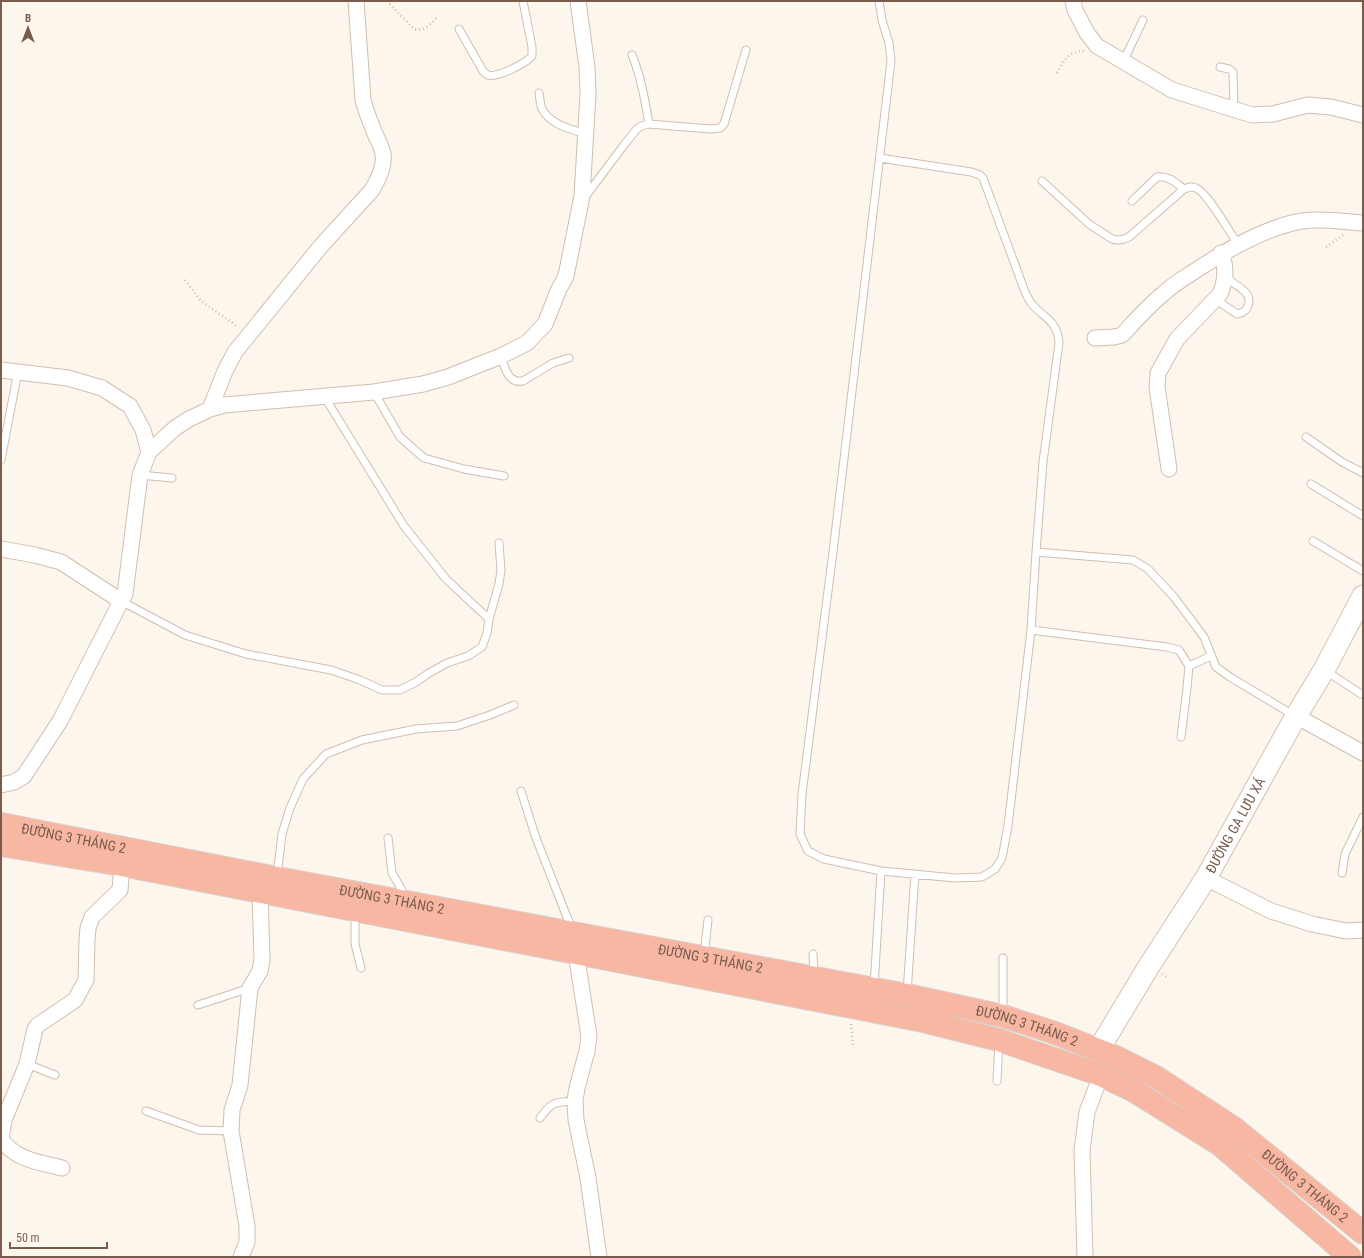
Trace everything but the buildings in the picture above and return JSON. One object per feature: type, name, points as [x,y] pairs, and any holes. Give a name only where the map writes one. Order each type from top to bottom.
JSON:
[{"type":"highway","name":"ĐƯỜNG 3 THÁNG 2","points":[[1,824],[270,887],[355,910],[575,943],[704,958],[907,995],[1003,1016],[1055,1032],[1107,1053],[1156,1077],[1234,1128],[1363,1233]]},
{"type":"highway","name":"ĐƯỜNG 3 THÁNG 2","points":[[1,845],[270,887],[409,902],[575,943],[923,1020],[999,1040],[1101,1075],[1134,1091],[1219,1144],[1350,1257]]},
{"type":"highway","points":[[1101,1075],[1107,1053]]},
{"type":"street","points":[[210,409],[235,352],[321,246],[372,190],[377,182],[383,163],[383,154],[363,100],[356,1]]},
{"type":"street","points":[[1,785],[14,782],[24,776],[60,721],[121,601],[124,594],[140,475],[149,452],[174,428],[210,409],[224,405],[374,392],[423,384],[448,377],[501,356],[527,343],[545,324],[559,289],[566,276],[581,202],[588,94],[587,67],[578,1]]},
{"type":"street","points":[[1073,1],[1075,10],[1087,33],[1097,46],[1172,90],[1247,114],[1258,116],[1273,114],[1308,105],[1331,107],[1363,115]]},
{"type":"street","points":[[1095,338],[1114,338],[1122,335],[1162,294],[1173,285],[1221,253],[1238,244],[1275,229],[1302,221],[1311,220],[1363,223]]},
{"type":"street","points":[[1169,469],[1157,388],[1158,373],[1177,339],[1220,294],[1224,286],[1226,272],[1221,253]]},
{"type":"street","points":[[1,370],[68,378],[102,388],[130,406],[143,430],[149,452]]},
{"type":"street","points":[[1,549],[35,555],[61,562],[121,601]]},
{"type":"street","name":"ĐƯỜNG GA LƯU XÁ","points":[[1107,1053],[1153,960],[1206,878],[1296,716],[1324,670],[1363,596]]},
{"type":"street","points":[[1296,716],[1363,753]]},
{"type":"street","points":[[62,1168],[18,1156],[7,1148],[1,1139],[4,1120],[27,1064],[35,1029],[38,1025],[75,1000],[86,980],[88,928],[92,917],[120,890],[122,865]]},
{"type":"street","points":[[1206,878],[1271,911],[1312,924],[1346,931],[1363,930]]},
{"type":"street","points":[[241,1257],[247,1242],[247,1226],[231,1131],[232,1110],[240,1085],[250,988],[260,971],[262,960],[270,887]]},
{"type":"street","points":[[575,943],[589,1036],[587,1051],[577,1088],[575,1101],[576,1120],[588,1178],[599,1257]]},
{"type":"street","points":[[1085,1257],[1082,1150],[1087,1112],[1101,1075]]},
{"type":"lane","points":[[460,29],[483,72],[489,75],[497,75],[527,61],[532,56],[532,47],[523,1]]},
{"type":"lane","points":[[879,1],[882,20],[889,42],[891,61],[833,552],[803,787],[800,834],[808,851],[824,859],[881,871],[955,878],[982,877],[995,869],[1002,858],[1008,826],[1031,630],[1043,462],[1059,343],[1058,332],[1053,324],[1031,303],[1025,292],[983,178],[980,175],[970,172],[880,158]]},
{"type":"lane","points":[[1123,62],[1143,20]]},
{"type":"lane","points":[[581,202],[624,145],[641,126],[649,124],[710,130],[720,128],[724,124],[746,50]]},
{"type":"lane","points":[[632,55],[638,69],[649,124]]},
{"type":"lane","points":[[1220,67],[1229,69],[1233,72],[1234,110]]},
{"type":"lane","points":[[539,93],[542,108],[551,120],[560,125],[586,134]]},
{"type":"lane","points":[[1132,200],[1157,177],[1162,176],[1168,178],[1184,189]]},
{"type":"lane","points":[[1042,181],[1089,224],[1116,240],[1129,237],[1184,189],[1195,187],[1200,190],[1209,200],[1238,244]]},
{"type":"lane","points":[[1215,299],[1237,314],[1243,313],[1247,310],[1249,302],[1247,295],[1243,290],[1229,280],[1226,272]]},
{"type":"lane","points":[[501,356],[509,377],[518,382],[523,381],[553,363],[569,358]]},
{"type":"lane","points":[[1,460],[18,371]]},
{"type":"lane","points":[[374,392],[400,437],[424,458],[464,469],[504,476]]},
{"type":"lane","points":[[324,396],[404,526],[446,578],[489,619]]},
{"type":"lane","points":[[1306,437],[1342,462],[1363,473]]},
{"type":"lane","points":[[140,475],[172,478]]},
{"type":"lane","points":[[1310,484],[1363,516]]},
{"type":"lane","points":[[1312,540],[1363,571]]},
{"type":"lane","points":[[121,601],[185,635],[246,654],[331,670],[360,680],[382,690],[400,690],[447,663],[468,656],[482,647],[499,584],[501,570],[499,543]]},
{"type":"lane","points":[[1036,552],[1133,560],[1148,569],[1174,597],[1204,637],[1216,667],[1230,678],[1296,716]]},
{"type":"lane","points":[[1031,630],[1167,647],[1179,650],[1189,666],[1181,736]]},
{"type":"lane","points":[[1189,666],[1211,656]]},
{"type":"lane","points":[[1324,670],[1360,694]]},
{"type":"lane","points":[[270,887],[282,834],[290,808],[303,779],[326,754],[362,740],[416,729],[457,726],[514,705]]},
{"type":"lane","points":[[521,791],[536,838],[575,943]]},
{"type":"lane","points":[[1342,873],[1346,854],[1363,818]]},
{"type":"lane","points":[[388,838],[392,873],[409,902]]},
{"type":"lane","points":[[874,989],[881,871]]},
{"type":"lane","points":[[907,995],[914,874]]},
{"type":"lane","points":[[355,910],[355,944],[361,968]]},
{"type":"lane","points":[[704,958],[708,920]]},
{"type":"lane","points":[[813,954],[814,979]]},
{"type":"lane","points":[[1003,958],[1003,1016]]},
{"type":"lane","points":[[198,1005],[250,988]]},
{"type":"lane","points":[[997,1081],[999,1040]]},
{"type":"lane","points":[[27,1064],[55,1076]]},
{"type":"lane","points":[[540,1118],[555,1102],[575,1101]]},
{"type":"lane","points":[[146,1111],[199,1130],[231,1131]]},
{"type":"path","points":[[387,1],[414,29],[419,30],[426,28],[438,17]]},
{"type":"path","points":[[1057,73],[1065,59],[1070,54],[1076,51],[1087,52]]},
{"type":"path","points":[[1326,247],[1342,237],[1346,231],[1348,222]]},
{"type":"path","points":[[185,280],[201,301],[249,335]]}]
